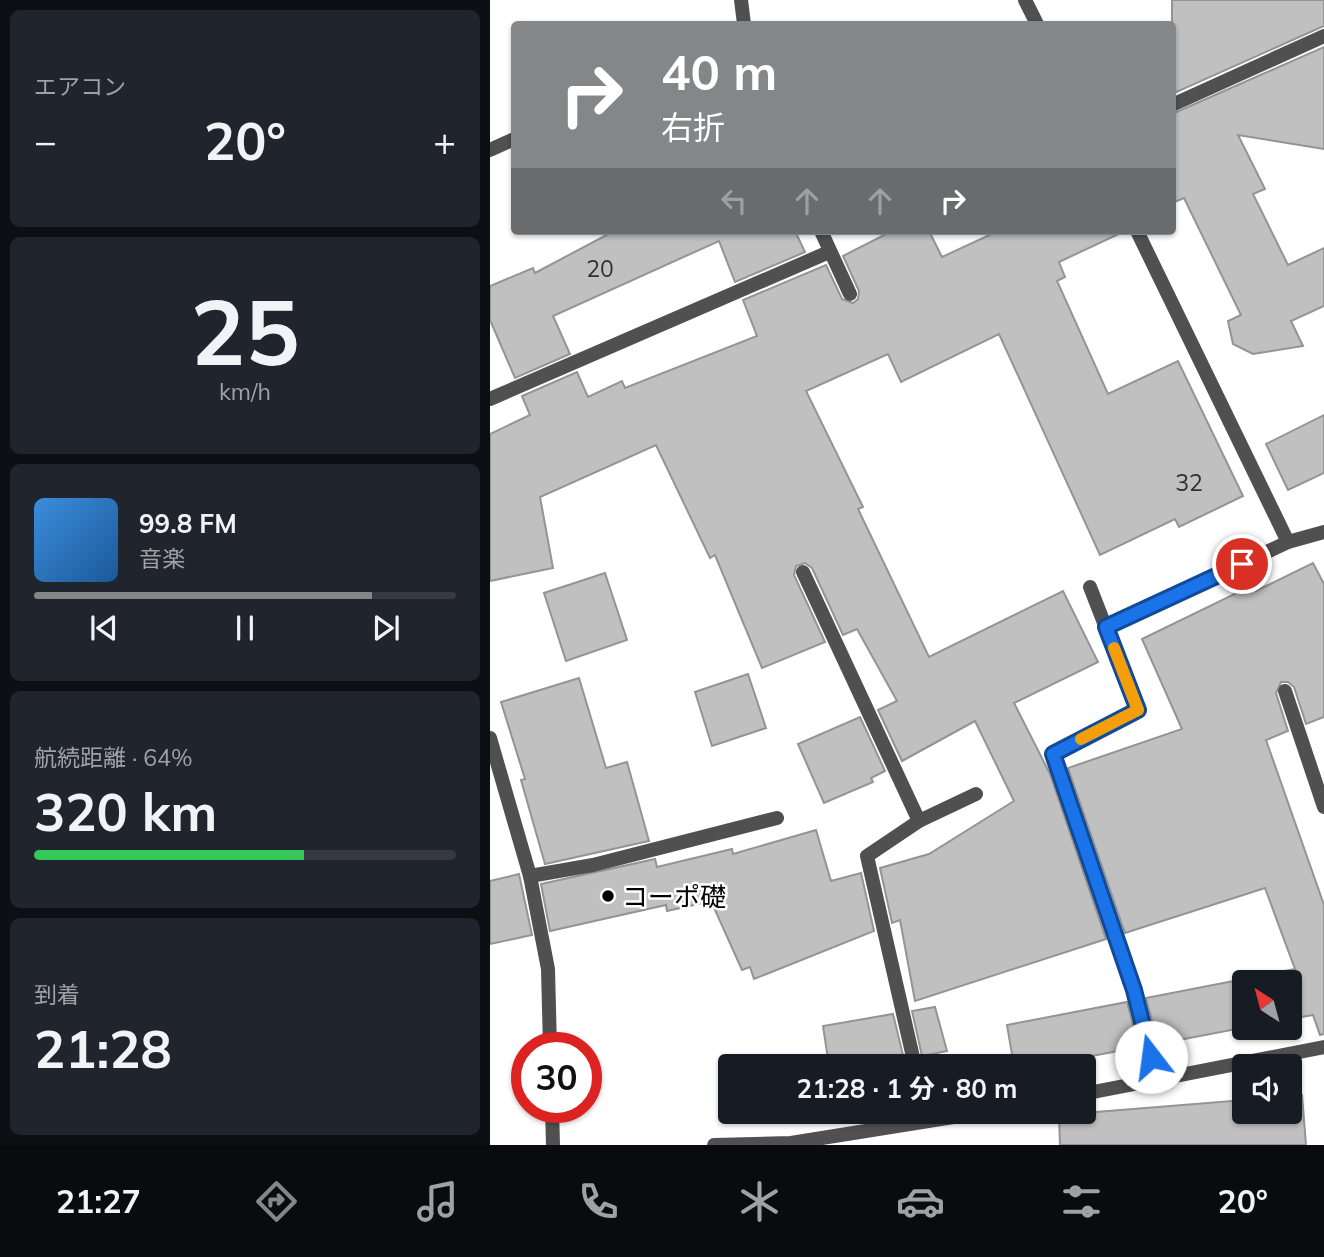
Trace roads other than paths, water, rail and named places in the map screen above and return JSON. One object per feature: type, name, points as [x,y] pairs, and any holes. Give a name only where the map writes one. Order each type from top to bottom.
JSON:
[{"type":"street","points":[[741,0],[744,21]]},
{"type":"street","points":[[1025,0],[1036,21]]},
{"type":"street","points":[[1176,103],[1324,36]]},
{"type":"street","points":[[490,149],[511,140]]},
{"type":"street","points":[[823,235],[850,294]]},
{"type":"street","points":[[1139,235],[1288,542]]},
{"type":"street","points":[[490,399],[829,252]]},
{"type":"street","points":[[1106,627],[1288,542],[1324,532]]},
{"type":"street","points":[[803,572],[919,821]]},
{"type":"street","points":[[1090,587],[1138,710],[1053,754],[1134,990],[1157,1079]]},
{"type":"street","points":[[1285,691],[1324,807]]},
{"type":"street","points":[[490,738],[530,876],[548,969],[550,1032]]},
{"type":"street","points":[[912,1054],[867,856],[919,821],[976,794]]},
{"type":"street","points":[[530,876],[593,865],[777,818]]},
{"type":"street","points":[[1096,1091],[1324,1047]]},
{"type":"street","points":[[552,1123],[553,1145]]},
{"type":"street","points":[[714,1145],[791,1144],[892,1124]]},
{"type":"place","name":"コーポ礎","points":[[608,896]]}]
